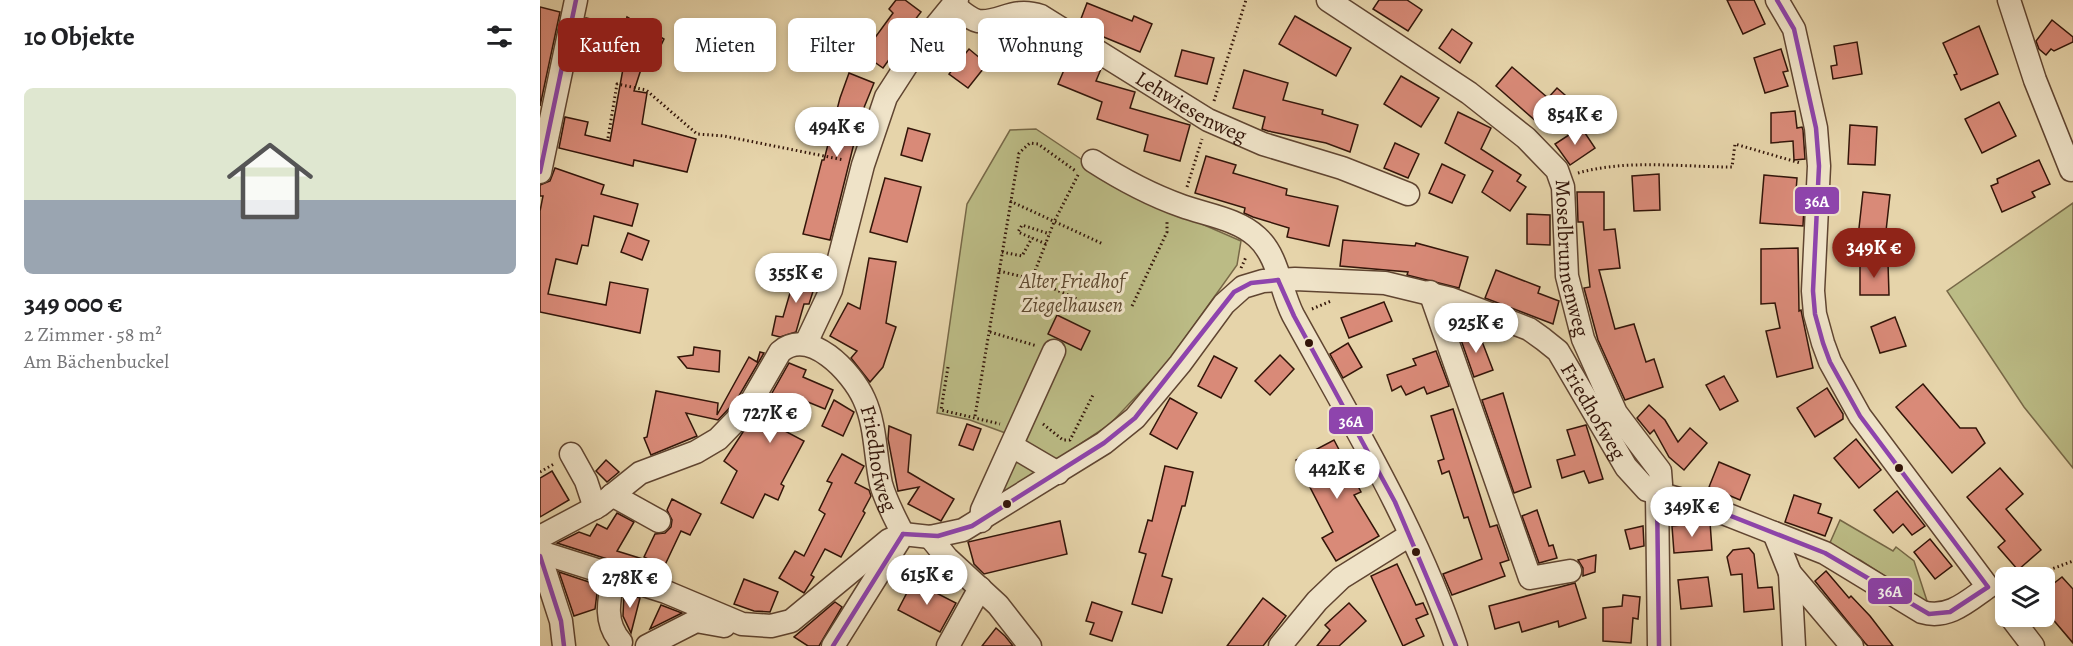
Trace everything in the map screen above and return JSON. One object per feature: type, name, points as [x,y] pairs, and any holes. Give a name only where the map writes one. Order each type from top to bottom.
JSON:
[{"type":"street","points":[[540,171],[576,0]]},
{"type":"street","name":"Moselbrunnenweg","points":[[1328,0],[1427,63],[1513,126],[1538,150],[1561,178],[1565,265],[1583,339],[1616,413],[1660,471],[1661,484],[1657,495],[1659,646]]},
{"type":"street","points":[[1778,0],[1794,29],[1816,128],[1819,166],[1814,291],[1815,314],[1823,343],[1830,362],[1866,425],[1995,596]]},
{"type":"street","points":[[2009,0],[2035,80],[2071,170]]},
{"type":"street","points":[[540,537],[604,501],[646,470],[691,454],[718,439],[747,409],[780,351],[793,344],[806,343],[831,290],[879,114],[893,84],[937,22],[955,2]]},
{"type":"street","name":"Lehwiesenweg","points":[[955,2],[967,16],[981,21],[1016,12],[1041,16],[1208,120],[1263,144],[1341,168],[1408,194]]},
{"type":"street","points":[[1086,170],[1117,177],[1181,206],[1249,231],[1266,247],[1294,316],[1359,434],[1410,535],[1456,646]]},
{"type":"street","name":"Friedhofweg","points":[[806,343],[843,371],[864,398],[884,493],[903,534],[930,537],[958,532],[981,521],[1104,443],[1135,418],[1234,292],[1251,284],[1278,280],[1385,283],[1430,292],[1528,329],[1558,351],[1626,467],[1643,486],[1657,495]]},
{"type":"street","points":[[1430,292],[1434,311],[1530,578],[1570,571]]},
{"type":"street","points":[[981,521],[982,510],[1054,351]]},
{"type":"street","points":[[1019,430],[1058,472]]},
{"type":"street","points":[[572,454],[586,481],[604,501],[659,520]]},
{"type":"street","points":[[1657,495],[1708,507],[1825,553],[1929,614],[1950,612],[1988,587]]},
{"type":"street","points":[[1774,533],[1796,580],[1852,646]]},
{"type":"street","points":[[540,554],[666,592],[742,624],[771,626],[788,623],[883,543],[903,534]]},
{"type":"street","points":[[833,646],[903,534]]},
{"type":"street","points":[[1280,646],[1317,601],[1341,578],[1410,535]]},
{"type":"street","points":[[930,537],[947,558],[998,605],[1030,646]]},
{"type":"street","points":[[540,554],[561,621],[564,646]]},
{"type":"street","points":[[614,575],[609,602],[610,627],[621,642]]},
{"type":"street","points":[[1794,646],[1796,580]]},
{"type":"street","points":[[948,646],[980,588]]},
{"type":"street","points":[[648,646],[696,621],[735,628],[742,624]]},
{"type":"street","points":[[2018,627],[2032,646]]},
{"type":"path","points":[[1211,109],[1246,0]]},
{"type":"path","points":[[608,138],[617,84],[646,90],[697,134],[723,136],[864,165]]},
{"type":"path","points":[[1184,196],[1205,130]]},
{"type":"path","points":[[975,416],[1019,153],[1030,143],[1038,144],[1086,170],[1054,222],[1032,279]]},
{"type":"path","points":[[1561,178],[1603,167],[1732,167],[1735,144],[1808,165]]},
{"type":"path","points":[[1010,201],[1103,244]]},
{"type":"path","points":[[1132,306],[1167,232],[1167,220],[1159,217]]},
{"type":"path","points":[[1046,244],[1018,232],[1022,225],[1050,234]]},
{"type":"path","points":[[1002,252],[1023,256],[1032,238]]},
{"type":"path","points":[[999,271],[1032,279],[1077,299]]},
{"type":"path","points":[[990,332],[1054,351]]},
{"type":"path","points":[[948,367],[941,410],[975,416],[1019,430],[1042,424],[1063,440],[1070,440],[1094,393]]},
{"type":"path","points":[[2055,568],[2073,561]]},
{"type":"green space","name":"Alter Friedhof Ziegelhausen","points":[[1036,129],[1135,195],[1241,241],[1237,265],[1165,366],[1110,424],[987,506],[1019,438],[970,420],[937,413],[967,204],[1010,130]]},
{"type":"green space","points":[[2073,203],[2073,468],[2024,407],[1947,291]]},
{"type":"green space","points":[[1840,520],[1893,551],[1896,547],[1914,561],[1928,604],[1860,560],[1829,545]]},
{"type":"building","points":[[896,0],[905,0],[921,12],[916,18],[889,18],[893,13],[889,9]]},
{"type":"building","points":[[1379,0],[1407,0],[1422,10],[1408,31],[1373,9]]},
{"type":"building","points":[[1727,0],[1754,0],[1765,24],[1743,34]]},
{"type":"building","points":[[1087,3],[1132,21],[1134,16],[1152,24],[1140,52],[1104,37],[1104,18],[1081,18]]},
{"type":"building","points":[[540,7],[560,12],[540,106]]},
{"type":"building","points":[[1295,16],[1351,48],[1336,76],[1279,44]]},
{"type":"building","points":[[888,20],[888,61],[883,68],[876,63],[876,36]]},
{"type":"building","points":[[2052,20],[2073,37],[2073,42],[2054,51],[2051,49],[2046,55],[2039,49],[2036,41]]},
{"type":"building","points":[[1979,26],[1998,74],[1961,90],[1954,75],[1957,74],[1943,43]]},
{"type":"building","points":[[1452,29],[1472,43],[1460,63],[1439,48]]},
{"type":"building","points":[[1857,42],[1862,74],[1833,79],[1831,66],[1837,65],[1834,46]]},
{"type":"building","points":[[969,49],[978,56],[978,72],[981,72],[968,88],[949,74],[966,72],[966,53]]},
{"type":"building","points":[[1781,49],[1788,71],[1783,72],[1788,86],[1765,93],[1754,58]]},
{"type":"building","points":[[1182,50],[1214,58],[1207,84],[1175,76]]},
{"type":"building","points":[[1512,67],[1548,98],[1557,88],[1573,102],[1546,130],[1496,86]]},
{"type":"building","points":[[1244,70],[1288,83],[1283,100],[1323,110],[1322,114],[1358,125],[1350,152],[1326,143],[1262,129],[1265,117],[1233,108]]},
{"type":"building","points":[[622,72],[640,72],[634,91],[647,93],[642,124],[696,139],[687,172],[634,160],[633,166],[559,148],[565,117],[588,122],[585,135],[610,141]]},
{"type":"building","points":[[1063,72],[1100,72],[1096,81],[1135,92],[1130,108],[1190,125],[1180,161],[1144,151],[1148,135],[1097,119],[1102,102],[1058,84]]},
{"type":"building","points":[[849,73],[874,83],[861,115],[830,240],[803,234],[822,160],[824,160]]},
{"type":"building","points":[[1401,76],[1439,98],[1421,127],[1384,104]]},
{"type":"building","points":[[1999,102],[2016,136],[1982,153],[1965,119]]},
{"type":"building","points":[[1795,111],[1797,128],[1802,127],[1803,130],[1805,159],[1794,160],[1793,141],[1771,143],[1771,113]]},
{"type":"building","points":[[1458,112],[1491,128],[1481,149],[1521,175],[1517,181],[1526,187],[1510,211],[1482,192],[1493,171],[1445,143]]},
{"type":"building","points":[[1850,125],[1877,127],[1875,165],[1848,164]]},
{"type":"building","points":[[1581,127],[1595,148],[1570,165],[1555,144]]},
{"type":"building","points":[[908,128],[930,134],[922,161],[901,155]]},
{"type":"building","points":[[1395,143],[1419,154],[1408,178],[1384,168]]},
{"type":"building","points":[[1206,156],[1236,165],[1233,173],[1287,189],[1286,195],[1338,206],[1329,246],[1287,237],[1289,228],[1244,213],[1245,208],[1195,193]]},
{"type":"building","points":[[2039,160],[2050,184],[2032,192],[2035,197],[2002,212],[1991,186],[1998,183],[1997,179]]},
{"type":"building","points":[[1442,164],[1465,175],[1452,203],[1429,193]]},
{"type":"building","points":[[555,168],[604,185],[601,194],[638,204],[632,226],[594,216],[588,246],[582,245],[577,264],[556,259],[548,294],[606,305],[610,282],[648,289],[640,333],[540,312],[540,211],[543,196],[540,196],[540,185],[550,181]]},
{"type":"building","points":[[1659,174],[1660,210],[1634,211],[1632,176]]},
{"type":"building","points":[[1764,175],[1797,178],[1795,205],[1804,206],[1803,226],[1760,223]]},
{"type":"building","points":[[885,178],[921,187],[907,242],[870,232]]},
{"type":"building","points":[[1577,192],[1604,192],[1604,230],[1615,229],[1620,268],[1599,270],[1615,329],[1634,324],[1646,362],[1654,359],[1663,387],[1625,400],[1598,340],[1584,288],[1590,287],[1583,222],[1578,222]]},
{"type":"building","points":[[1863,192],[1890,195],[1885,240],[1858,237]]},
{"type":"building","points":[[1527,214],[1550,215],[1550,245],[1527,244]]},
{"type":"building","points":[[628,233],[649,241],[642,260],[621,252]]},
{"type":"building","points":[[1343,240],[1415,246],[1416,243],[1468,257],[1459,288],[1407,275],[1408,272],[1340,266]]},
{"type":"building","points":[[1798,248],[1799,311],[1801,310],[1813,368],[1777,377],[1766,331],[1780,328],[1775,303],[1761,304],[1761,249]]},
{"type":"building","points":[[869,258],[896,262],[886,323],[896,327],[883,367],[870,382],[851,358],[857,351],[830,336],[848,303],[860,309]]},
{"type":"building","points":[[1860,263],[1888,263],[1889,295],[1860,295]]},
{"type":"building","points":[[797,269],[818,276],[809,304],[804,304],[796,332],[780,337],[772,335],[776,316],[783,317]]},
{"type":"building","points":[[1496,270],[1540,287],[1538,293],[1559,301],[1553,324],[1485,298]]},
{"type":"building","points":[[1384,302],[1392,321],[1349,338],[1341,318]]},
{"type":"building","points":[[1057,315],[1090,331],[1081,350],[1048,334]]},
{"type":"building","points":[[1895,317],[1906,346],[1880,353],[1871,327]]},
{"type":"building","points":[[1478,331],[1493,370],[1474,377],[1460,337]]},
{"type":"building","points":[[1348,343],[1362,367],[1343,378],[1330,354]]},
{"type":"building","points":[[694,347],[720,351],[719,372],[687,368],[678,357],[693,355]]},
{"type":"building","points":[[1436,351],[1449,386],[1427,394],[1424,387],[1406,395],[1401,386],[1392,391],[1387,375],[1416,365],[1413,359]]},
{"type":"building","points":[[760,352],[764,353],[736,401],[718,420],[686,413],[697,436],[651,455],[644,438],[647,437],[656,391],[718,403],[717,415],[749,357],[757,362]]},
{"type":"building","points":[[1280,355],[1294,369],[1270,395],[1255,381]]},
{"type":"building","points":[[1214,356],[1237,368],[1221,398],[1198,386]]},
{"type":"building","points":[[789,363],[806,370],[803,377],[833,390],[825,409],[798,398],[781,429],[804,441],[781,484],[784,486],[778,500],[765,494],[753,518],[721,503],[737,471],[724,461],[743,432],[759,416]]},
{"type":"building","points":[[1724,376],[1738,401],[1720,410],[1706,385]]},
{"type":"building","points":[[1923,384],[1960,428],[1976,428],[1985,443],[1952,473],[1896,407]]},
{"type":"building","points":[[1827,388],[1843,414],[1843,419],[1815,437],[1797,408]]},
{"type":"building","points":[[1503,393],[1531,487],[1514,493],[1482,400]]},
{"type":"building","points":[[1170,398],[1197,413],[1177,449],[1150,434]]},
{"type":"building","points":[[834,400],[854,412],[843,436],[822,426]]},
{"type":"building","points":[[1649,405],[1665,420],[1678,442],[1690,428],[1707,443],[1684,470],[1669,457],[1654,430],[1650,434],[1637,418]]},
{"type":"building","points":[[1453,409],[1490,527],[1497,525],[1509,560],[1500,563],[1505,576],[1452,595],[1443,574],[1482,559],[1468,517],[1464,518],[1449,471],[1442,474],[1438,461],[1444,459],[1431,416]]},
{"type":"building","points":[[967,424],[981,429],[973,450],[959,445]]},
{"type":"building","points":[[1586,425],[1603,479],[1589,483],[1584,471],[1562,478],[1557,460],[1575,455],[1567,430]]},
{"type":"building","points":[[889,426],[911,435],[908,472],[954,499],[941,521],[908,504],[919,487],[898,491],[888,439]]},
{"type":"building","points":[[1856,439],[1881,470],[1859,488],[1834,458]]},
{"type":"building","points":[[1334,440],[1361,492],[1354,495],[1379,536],[1336,561],[1322,538],[1333,532],[1296,460]]},
{"type":"building","points":[[842,454],[864,466],[855,483],[869,490],[871,496],[863,511],[865,513],[841,557],[825,549],[811,575],[814,577],[804,593],[779,578],[795,551],[804,556],[825,514],[819,510],[832,483],[827,481]]},
{"type":"building","points":[[606,460],[619,472],[607,482],[596,471]]},
{"type":"building","points":[[1719,462],[1750,475],[1740,500],[1709,487]]},
{"type":"building","points":[[1165,466],[1193,472],[1185,506],[1182,506],[1162,576],[1172,579],[1162,613],[1132,604],[1146,554],[1139,552],[1148,520],[1152,521]]},
{"type":"building","points":[[2000,468],[2023,494],[2006,509],[2041,550],[2021,567],[2015,567],[1998,547],[2005,541],[1967,497]]},
{"type":"building","points":[[552,471],[569,500],[540,517],[540,478]]},
{"type":"building","points":[[1897,491],[1925,526],[1912,535],[1903,524],[1893,533],[1874,510]]},
{"type":"building","points":[[1794,495],[1821,504],[1818,513],[1832,518],[1825,536],[1785,522]]},
{"type":"building","points":[[672,499],[701,514],[690,535],[681,531],[664,567],[644,557],[655,534],[665,533],[671,527],[672,520],[667,510]]},
{"type":"building","points":[[1537,510],[1549,546],[1553,545],[1557,558],[1539,563],[1522,516]]},
{"type":"building","points":[[617,513],[634,522],[617,551],[646,560],[642,570],[557,543],[579,532],[590,536],[597,524],[607,529]]},
{"type":"building","points":[[1060,521],[1067,554],[984,574],[974,564],[968,542]]},
{"type":"building","points":[[1710,522],[1712,550],[1674,553],[1672,526]]},
{"type":"building","points":[[1643,526],[1644,546],[1630,549],[1625,530]]},
{"type":"building","points":[[1930,539],[1952,566],[1935,579],[1914,552]]},
{"type":"building","points":[[1749,548],[1754,554],[1758,588],[1772,587],[1774,609],[1744,612],[1742,574],[1731,575],[1727,557],[1733,550]]},
{"type":"building","points":[[1596,555],[1595,572],[1583,576],[1583,568],[1578,560]]},
{"type":"building","points":[[1397,564],[1416,605],[1423,603],[1428,614],[1416,619],[1424,636],[1403,646],[1371,576]]},
{"type":"building","points":[[1826,571],[1849,598],[1851,596],[1870,616],[1893,646],[1868,646],[1865,643],[1815,581]]},
{"type":"building","points":[[559,572],[598,585],[595,609],[574,616]]},
{"type":"building","points":[[1708,577],[1712,606],[1681,609],[1678,580]]},
{"type":"building","points":[[2062,577],[2073,589],[2073,643],[2055,622],[2055,582]]},
{"type":"building","points":[[744,579],[778,592],[770,612],[754,611],[734,604]]},
{"type":"building","points":[[913,581],[956,603],[940,632],[898,610]]},
{"type":"building","points":[[1575,583],[1586,618],[1559,627],[1558,621],[1522,632],[1519,622],[1495,629],[1489,606]]},
{"type":"building","points":[[624,593],[640,598],[631,633],[623,616]]},
{"type":"building","points":[[1623,595],[1640,597],[1638,619],[1633,618],[1631,643],[1603,641],[1603,608],[1622,606]]},
{"type":"building","points":[[1263,598],[1286,616],[1263,646],[1227,646]]},
{"type":"building","points":[[835,602],[842,607],[819,646],[808,646],[794,637]]},
{"type":"building","points":[[1092,602],[1122,612],[1112,641],[1090,634],[1094,623],[1086,621]]},
{"type":"building","points":[[1349,603],[1366,621],[1339,646],[1317,646],[1330,630],[1325,625]]},
{"type":"building","points":[[661,605],[682,613],[650,629]]},
{"type":"building","points":[[996,628],[1005,636],[1013,646],[982,646]]},
{"type":"transit line","name":"36A","points":[[540,172],[576,0]]},
{"type":"transit line","name":"36A","points":[[1657,495],[1708,507],[1825,553],[1929,614],[1950,612],[1988,587],[1860,416],[1830,362],[1823,343],[1815,314],[1813,291],[1819,166],[1816,128],[1794,29],[1777,0]]},
{"type":"transit line","name":"36A","points":[[1278,280],[1294,316],[1395,502],[1456,646]]},
{"type":"transit line","name":"36A","points":[[903,534],[938,536],[972,526],[1104,443],[1135,418],[1234,292],[1251,283],[1278,280]]},
{"type":"transit line","name":"36A","points":[[1657,495],[1659,646]]},
{"type":"transit line","name":"36A","points":[[833,646],[903,534]]},
{"type":"transit line","name":"36A","points":[[540,556],[561,621],[564,646]]}]
